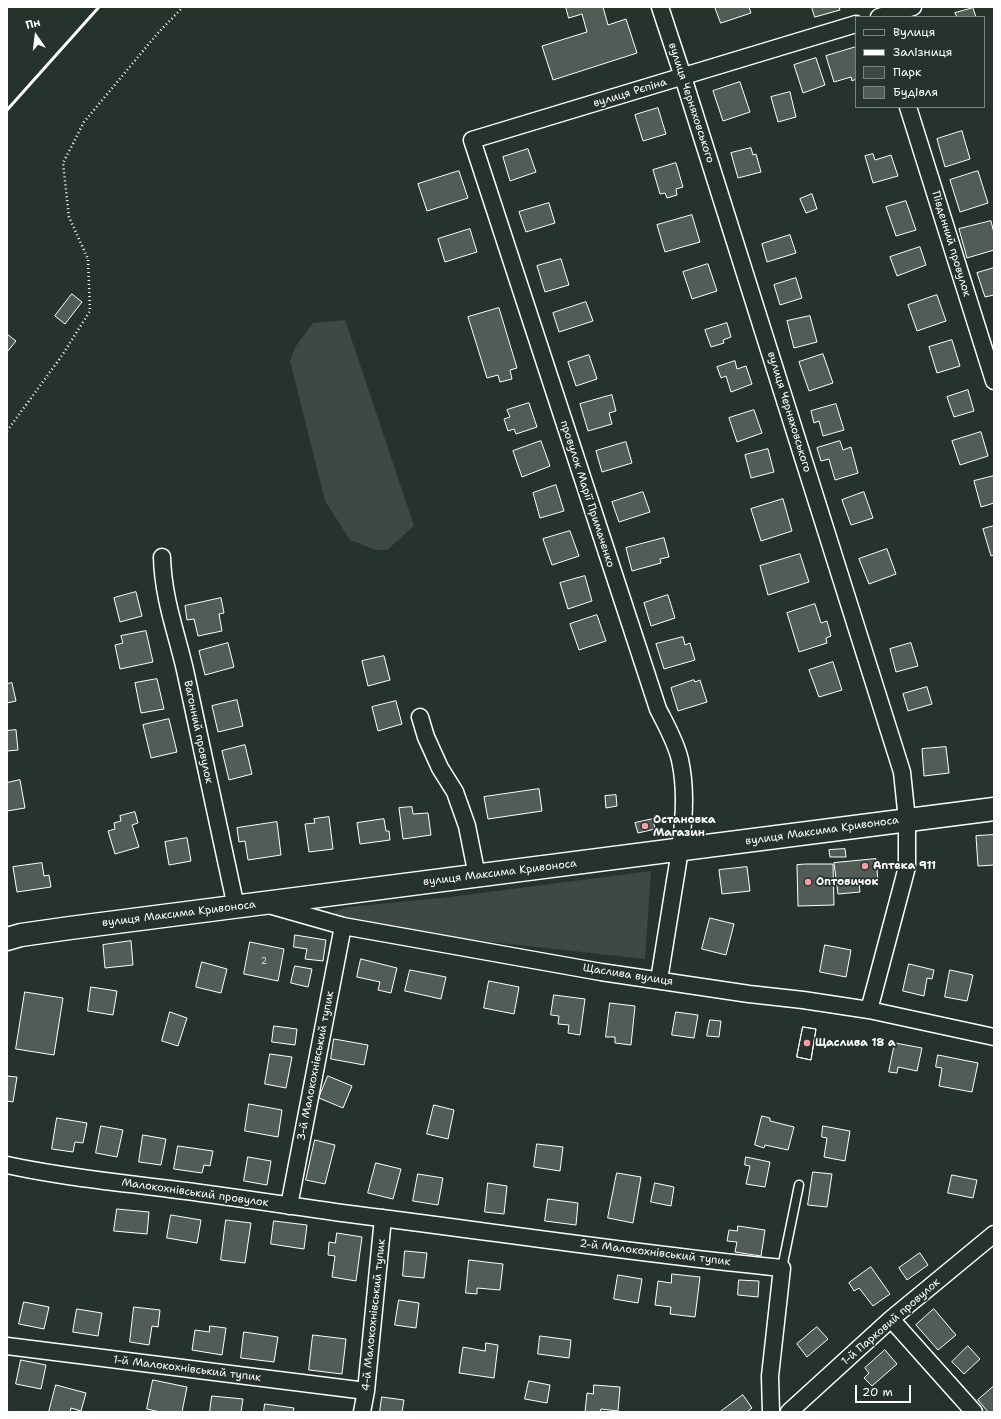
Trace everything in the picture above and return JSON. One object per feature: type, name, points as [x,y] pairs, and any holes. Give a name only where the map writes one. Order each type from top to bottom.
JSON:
[{"type":"street","name":"вулиця Черняховського","points":[[660,7],[684,77],[902,772],[907,820],[907,867],[870,1010]]},
{"type":"street","points":[[882,16],[913,7]]},
{"type":"street","name":"вулиця Рєпіна","points":[[472,140],[855,24]]},
{"type":"street","name":"Південний провулок","points":[[908,108],[994,381]]},
{"type":"street","name":"провулок Марії Примаченко","points":[[472,140],[658,709],[674,743],[679,758],[683,777],[684,811],[680,850],[659,980]]},
{"type":"street","name":"Вагонний провулок","points":[[162,558],[162,575],[166,598],[183,663],[236,907]]},
{"type":"street","points":[[420,717],[426,737],[440,768],[455,792],[467,826],[476,876]]},
{"type":"street","name":"вулиця Максима Кривоноса","points":[[7,939],[21,935],[70,928],[994,809]]},
{"type":"street","name":"Щаслива вулиця","points":[[264,903],[343,926],[601,972],[870,1010],[994,1037]]},
{"type":"street","name":"3-й Малокохнівський тупик","points":[[289,1206],[343,926]]},
{"type":"street","name":"Малокохнівський провулок","points":[[7,1164],[24,1169],[98,1180],[383,1218]]},
{"type":"street","name":"2-й Малокохнівський тупик","points":[[383,1218],[708,1261],[782,1268]]},
{"type":"street","name":"4-й Малокохнівський тупик","points":[[362,1412],[366,1391],[383,1218]]},
{"type":"street","name":"1-й Парковий провулок","points":[[789,1412],[891,1319],[994,1234]]},
{"type":"street","points":[[771,1412],[770,1376],[782,1268]]},
{"type":"street","points":[[891,1319],[974,1412]]},
{"type":"street","name":"1-й Малокохнівський тупик","points":[[7,1346],[366,1391]]},
{"type":"lane","points":[[782,1268],[799,1185]]},
{"type":"path","points":[[7,431],[61,357],[90,311],[88,259],[69,217],[62,163],[84,122],[157,34],[183,7]]},
{"type":"green space","points":[[345,320],[414,526],[387,550],[376,550],[350,540],[325,501],[290,361],[296,346],[313,323]]},
{"type":"green space","points":[[651,871],[645,959],[474,940],[337,918],[334,911],[349,907],[450,897]]},
{"type":"building","points":[[566,7],[603,7],[608,25],[626,19],[637,53],[553,80],[542,46],[587,32],[582,14],[569,18]]},
{"type":"building","points":[[715,7],[749,7],[751,13],[721,23]]},
{"type":"building","points":[[812,7],[839,7],[840,10],[815,17]]},
{"type":"building","points":[[973,8],[976,16],[956,16],[955,13]]},
{"type":"building","points":[[855,47],[855,80],[852,81],[851,77],[834,82],[826,56]]},
{"type":"building","points":[[816,58],[825,85],[803,93],[794,65]]},
{"type":"building","points":[[740,82],[750,112],[723,121],[713,91]]},
{"type":"building","points":[[790,92],[796,117],[778,122],[771,97]]},
{"type":"building","points":[[658,108],[666,134],[643,141],[635,115]]},
{"type":"building","points":[[962,131],[970,159],[945,167],[937,139]]},
{"type":"building","points":[[751,148],[753,155],[756,154],[761,172],[738,178],[731,153]]},
{"type":"building","points":[[528,149],[536,172],[510,181],[503,157]]},
{"type":"building","points":[[873,154],[875,160],[891,155],[898,176],[873,183],[865,156]]},
{"type":"building","points":[[676,163],[683,187],[676,189],[677,195],[667,198],[665,193],[660,194],[653,170]]},
{"type":"building","points":[[459,171],[468,198],[427,211],[418,184]]},
{"type":"building","points":[[978,171],[988,203],[960,212],[950,180]]},
{"type":"building","points":[[812,194],[817,209],[806,213],[800,199]]},
{"type":"building","points":[[906,201],[916,230],[896,236],[886,207]]},
{"type":"building","points":[[549,203],[555,223],[526,232],[519,212]]},
{"type":"building","points":[[692,215],[700,242],[665,252],[657,225]]},
{"type":"building","points":[[991,221],[994,233],[994,250],[967,258],[959,229]]},
{"type":"building","points":[[470,229],[477,252],[445,262],[438,239]]},
{"type":"building","points":[[790,235],[796,253],[767,262],[762,244]]},
{"type":"building","points":[[920,247],[926,265],[897,276],[890,257]]},
{"type":"building","points":[[561,259],[569,285],[545,292],[537,266]]},
{"type":"building","points":[[708,264],[717,291],[692,299],[683,272]]},
{"type":"building","points":[[994,268],[994,295],[985,297],[977,273]]},
{"type":"building","points":[[796,278],[802,298],[780,305],[774,285]]},
{"type":"building","points":[[72,294],[82,302],[65,324],[55,316]]},
{"type":"building","points":[[937,295],[946,321],[917,331],[908,305]]},
{"type":"building","points":[[586,302],[593,321],[559,332],[553,313]]},
{"type":"building","points":[[499,308],[517,368],[510,370],[512,379],[500,382],[498,375],[487,378],[468,317]]},
{"type":"building","points":[[810,316],[817,342],[794,348],[787,321]]},
{"type":"building","points":[[727,323],[731,337],[723,340],[724,343],[711,347],[705,330]]},
{"type":"building","points":[[7,334],[16,341],[7,352]]},
{"type":"building","points":[[952,340],[960,366],[937,373],[929,347]]},
{"type":"building","points":[[823,354],[833,383],[809,391],[799,362]]},
{"type":"building","points":[[589,355],[597,379],[576,386],[568,362]]},
{"type":"building","points":[[735,361],[737,369],[746,366],[752,384],[731,392],[726,376],[721,378],[717,367]]},
{"type":"building","points":[[968,390],[974,411],[954,417],[947,397]]},
{"type":"building","points":[[612,395],[616,411],[609,413],[612,424],[588,431],[580,404]]},
{"type":"building","points":[[529,403],[537,427],[516,434],[514,429],[508,431],[504,419],[510,417],[507,410]]},
{"type":"building","points":[[836,404],[844,430],[823,436],[819,421],[814,423],[811,411]]},
{"type":"building","points":[[754,410],[762,433],[737,442],[729,418]]},
{"type":"building","points":[[981,432],[988,456],[960,465],[952,441]]},
{"type":"building","points":[[541,441],[550,466],[522,477],[513,451]]},
{"type":"building","points":[[840,441],[843,450],[851,447],[858,473],[835,480],[829,459],[821,461],[817,448]]},
{"type":"building","points":[[626,442],[632,463],[602,472],[596,451]]},
{"type":"building","points":[[768,449],[774,472],[751,478],[745,455]]},
{"type":"building","points":[[994,476],[994,503],[981,507],[974,481]]},
{"type":"building","points":[[556,485],[564,511],[540,518],[533,493]]},
{"type":"building","points":[[643,492],[650,512],[619,522],[612,502]]},
{"type":"building","points":[[864,492],[873,518],[851,525],[842,500]]},
{"type":"building","points":[[783,499],[792,531],[761,541],[751,509]]},
{"type":"building","points":[[994,526],[994,555],[991,556],[983,529]]},
{"type":"building","points":[[570,531],[579,556],[552,565],[543,539]]},
{"type":"building","points":[[664,538],[669,557],[660,559],[661,563],[632,571],[626,548]]},
{"type":"building","points":[[887,549],[896,574],[869,584],[859,559]]},
{"type":"building","points":[[800,554],[809,582],[768,595],[760,566]]},
{"type":"building","points":[[585,576],[592,601],[568,609],[560,583]]},
{"type":"building","points":[[136,592],[142,616],[120,622],[114,598]]},
{"type":"building","points":[[668,595],[675,618],[651,626],[644,603]]},
{"type":"building","points":[[221,598],[224,613],[219,614],[222,631],[198,636],[194,619],[187,620],[185,606]]},
{"type":"building","points":[[815,604],[821,623],[827,621],[831,636],[826,638],[827,643],[799,652],[787,613]]},
{"type":"building","points":[[597,615],[606,641],[579,650],[570,624]]},
{"type":"building","points":[[146,631],[153,662],[120,669],[115,645],[123,643],[121,636]]},
{"type":"building","points":[[683,637],[685,645],[690,643],[695,660],[664,669],[656,644]]},
{"type":"building","points":[[228,643],[234,667],[205,675],[199,651]]},
{"type":"building","points":[[911,643],[918,666],[896,672],[890,649]]},
{"type":"building","points":[[384,656],[390,680],[368,686],[362,661]]},
{"type":"building","points":[[833,662],[842,690],[819,697],[809,670]]},
{"type":"building","points":[[157,679],[164,709],[141,713],[135,683]]},
{"type":"building","points":[[694,680],[695,682],[700,680],[707,702],[678,711],[671,688]]},
{"type":"building","points":[[12,683],[16,701],[7,703],[7,684]]},
{"type":"building","points":[[927,687],[932,704],[908,711],[903,694]]},
{"type":"building","points":[[237,700],[243,726],[218,732],[212,706]]},
{"type":"building","points":[[396,701],[402,724],[378,731],[372,707]]},
{"type":"building","points":[[169,719],[177,752],[151,758],[143,725]]},
{"type":"building","points":[[16,730],[18,750],[7,751],[7,731]]},
{"type":"building","points":[[245,745],[252,774],[229,780],[222,751]]},
{"type":"building","points":[[946,747],[949,773],[924,776],[922,749]]},
{"type":"building","points":[[20,780],[25,808],[7,811],[7,783]]},
{"type":"building","points":[[539,789],[542,811],[488,819],[484,797]]},
{"type":"building","points":[[616,795],[617,806],[606,808],[605,796]]},
{"type":"building","points":[[412,807],[413,814],[428,813],[431,835],[403,839],[399,808]]},
{"type":"building","points":[[135,812],[138,823],[132,825],[139,847],[115,854],[108,831],[115,829],[114,823],[121,821],[120,816]]},
{"type":"building","points":[[329,817],[333,849],[309,852],[305,824],[315,823],[314,819]]},
{"type":"building","points":[[384,819],[386,831],[389,831],[390,840],[360,844],[357,823]]},
{"type":"building","name":"Остановка Магазин","points":[[653,819],[655,829],[638,833],[635,823]]},
{"type":"building","points":[[277,822],[281,855],[248,860],[245,841],[239,842],[237,828]]},
{"type":"building","points":[[994,835],[994,865],[978,866],[976,836]]},
{"type":"building","points":[[187,838],[191,861],[169,865],[165,842]]},
{"type":"building","points":[[845,849],[846,857],[830,857],[829,850]]},
{"type":"building","points":[[876,859],[878,881],[859,883],[860,892],[838,894],[834,863]]},
{"type":"building","points":[[42,863],[44,876],[49,875],[51,887],[17,892],[13,867]]},
{"type":"building","points":[[833,864],[834,905],[798,906],[797,865]]},
{"type":"building","points":[[747,867],[750,891],[722,894],[719,870]]},
{"type":"building","points":[[710,918],[734,924],[726,955],[702,949]]},
{"type":"building","points":[[295,935],[326,940],[323,961],[305,959],[307,949],[294,947]]},
{"type":"building","points":[[131,941],[133,965],[105,968],[103,945]]},
{"type":"building","points":[[250,942],[284,949],[278,981],[244,974]]},
{"type":"building","points":[[825,945],[851,950],[846,977],[820,972]]},
{"type":"building","points":[[361,959],[397,968],[391,993],[378,990],[380,982],[357,977]]},
{"type":"building","points":[[202,962],[227,969],[221,993],[196,987]]},
{"type":"building","points":[[909,964],[934,970],[932,979],[927,978],[924,996],[903,991]]},
{"type":"building","points":[[295,966],[312,969],[308,987],[291,983]]},
{"type":"building","points":[[410,970],[446,977],[441,999],[405,991]]},
{"type":"building","points":[[950,970],[973,975],[967,1001],[945,997]]},
{"type":"building","points":[[489,981],[519,987],[514,1014],[484,1008]]},
{"type":"building","points":[[91,987],[117,991],[113,1015],[88,1011]]},
{"type":"building","points":[[25,992],[63,998],[54,1055],[16,1049]]},
{"type":"building","points":[[554,995],[585,999],[580,1035],[568,1033],[569,1025],[558,1024],[559,1016],[551,1015]]},
{"type":"building","points":[[610,1003],[635,1006],[631,1045],[615,1043],[615,1037],[606,1037]]},
{"type":"building","points":[[170,1012],[187,1018],[178,1046],[162,1041]]},
{"type":"building","points":[[676,1012],[698,1015],[694,1038],[672,1035]]},
{"type":"building","points":[[710,1020],[721,1021],[719,1037],[707,1036]]},
{"type":"building","points":[[274,1026],[297,1029],[295,1045],[272,1042]]},
{"type":"building","name":"Щаслива 18 а","points":[[803,1027],[816,1029],[811,1060],[797,1057]]},
{"type":"building","name":"Щаслива 18 а","points":[[803,1027],[816,1029],[811,1060],[797,1057]]},
{"type":"building","points":[[334,1039],[368,1045],[364,1065],[331,1059]]},
{"type":"building","points":[[895,1043],[922,1048],[917,1071],[898,1067],[897,1073],[889,1072]]},
{"type":"building","points":[[270,1054],[292,1057],[286,1088],[265,1084]]},
{"type":"building","points":[[938,1055],[978,1063],[972,1092],[939,1086],[942,1068],[936,1067]]},
{"type":"building","points":[[7,1076],[17,1077],[13,1102],[7,1101]]},
{"type":"building","points":[[328,1076],[352,1086],[343,1108],[319,1098]]},
{"type":"building","points":[[249,1104],[282,1110],[278,1137],[245,1131]]},
{"type":"building","points":[[434,1105],[454,1110],[448,1139],[427,1134]]},
{"type":"building","points":[[762,1116],[770,1118],[770,1121],[794,1127],[788,1150],[765,1145],[764,1148],[755,1145]]},
{"type":"building","points":[[57,1118],[87,1123],[83,1143],[75,1142],[73,1152],[52,1149]]},
{"type":"building","points":[[101,1126],[123,1130],[117,1157],[96,1153]]},
{"type":"building","points":[[823,1126],[850,1131],[845,1161],[824,1157],[827,1138],[822,1137]]},
{"type":"building","points":[[143,1135],[166,1139],[161,1165],[139,1162]]},
{"type":"building","points":[[315,1140],[335,1145],[325,1184],[306,1180]]},
{"type":"building","points":[[537,1144],[563,1147],[560,1171],[534,1167]]},
{"type":"building","points":[[178,1146],[213,1151],[210,1166],[204,1165],[202,1173],[174,1169]]},
{"type":"building","points":[[248,1157],[271,1161],[267,1185],[244,1181]]},
{"type":"building","points":[[746,1157],[770,1162],[765,1187],[746,1184],[750,1166],[745,1165]]},
{"type":"building","points":[[376,1163],[401,1169],[393,1199],[368,1193]]},
{"type":"building","points":[[813,1172],[832,1174],[827,1207],[808,1205]]},
{"type":"building","points":[[617,1173],[641,1177],[633,1223],[608,1218]]},
{"type":"building","points":[[418,1174],[443,1178],[438,1205],[413,1201]]},
{"type":"building","points":[[952,1175],[977,1180],[973,1198],[948,1193]]},
{"type":"building","points":[[488,1183],[507,1186],[504,1214],[485,1212]]},
{"type":"building","points":[[655,1183],[674,1187],[671,1206],[651,1202]]},
{"type":"building","points":[[548,1199],[578,1203],[576,1225],[545,1221]]},
{"type":"building","points":[[117,1209],[149,1212],[147,1234],[114,1231]]},
{"type":"building","points":[[171,1215],[201,1220],[197,1243],[167,1238]]},
{"type":"building","points":[[226,1220],[251,1223],[245,1263],[221,1260]]},
{"type":"building","points":[[274,1221],[307,1225],[304,1249],[271,1244]]},
{"type":"building","points":[[738,1226],[765,1230],[761,1256],[735,1252],[737,1242],[727,1241],[729,1230],[737,1231]]},
{"type":"building","points":[[337,1233],[362,1237],[356,1281],[332,1277],[335,1256],[328,1255],[329,1242],[335,1243]]},
{"type":"building","points":[[405,1251],[427,1253],[424,1278],[403,1276]]},
{"type":"building","points":[[920,1253],[928,1265],[907,1280],[899,1268]]},
{"type":"building","points":[[469,1260],[503,1264],[500,1290],[477,1288],[477,1294],[466,1293]]},
{"type":"building","points":[[871,1267],[890,1294],[873,1306],[859,1288],[854,1291],[849,1283]]},
{"type":"building","points":[[672,1274],[700,1277],[695,1317],[670,1314],[671,1307],[655,1305],[658,1281],[671,1283]]},
{"type":"building","points":[[618,1275],[642,1279],[638,1303],[614,1299]]},
{"type":"building","points":[[739,1280],[759,1281],[758,1297],[738,1295]]},
{"type":"building","points":[[399,1300],[419,1303],[416,1328],[395,1325]]},
{"type":"building","points":[[24,1302],[49,1307],[44,1329],[19,1324]]},
{"type":"building","points":[[134,1307],[160,1310],[158,1327],[152,1326],[149,1345],[130,1342]]},
{"type":"building","points":[[77,1309],[102,1313],[98,1336],[73,1332]]},
{"type":"building","points":[[934,1309],[956,1335],[938,1350],[916,1325]]},
{"type":"building","points":[[210,1326],[226,1328],[222,1355],[192,1350],[195,1330],[209,1332]]},
{"type":"building","points":[[817,1327],[828,1339],[807,1357],[797,1344]]},
{"type":"building","points":[[244,1332],[278,1337],[274,1362],[241,1358]]},
{"type":"building","points":[[313,1335],[346,1339],[342,1374],[309,1370]]},
{"type":"building","points":[[540,1336],[571,1340],[569,1358],[538,1354]]},
{"type":"building","points":[[486,1343],[498,1345],[494,1378],[459,1373],[463,1347],[485,1351]]},
{"type":"building","points":[[968,1346],[980,1359],[964,1374],[952,1362]]},
{"type":"building","points":[[885,1350],[897,1364],[872,1386],[864,1378],[869,1373],[865,1368]]},
{"type":"building","points":[[21,1360],[46,1365],[41,1389],[16,1384]]},
{"type":"building","points":[[153,1380],[187,1387],[182,1412],[160,1412],[147,1409]]},
{"type":"building","points":[[529,1381],[550,1385],[547,1403],[525,1399]]},
{"type":"building","points":[[56,1385],[86,1393],[81,1411],[71,1408],[70,1412],[49,1412]]},
{"type":"building","points":[[594,1385],[620,1387],[618,1411],[601,1409],[600,1412],[585,1412],[587,1393],[593,1394]]},
{"type":"building","points":[[994,1386],[994,1412],[988,1412],[978,1400]]},
{"type":"building","points":[[743,1395],[752,1408],[748,1411],[749,1412],[720,1412]]},
{"type":"building","points":[[212,1396],[243,1399],[241,1412],[210,1412]]},
{"type":"building","points":[[382,1397],[404,1400],[402,1412],[380,1412]]},
{"type":"building","points":[[265,1404],[294,1408],[293,1412],[264,1412]]},
{"type":"railway","points":[[7,110],[99,7]]},
{"type":"place","name":"Остановка Магазин","points":[[645,826]]},
{"type":"place","name":"Аптека 911","points":[[865,866]]},
{"type":"place","name":"Оптовичок","points":[[808,882]]},
{"type":"place","name":"Щаслива 18 а","points":[[807,1043]]}]
